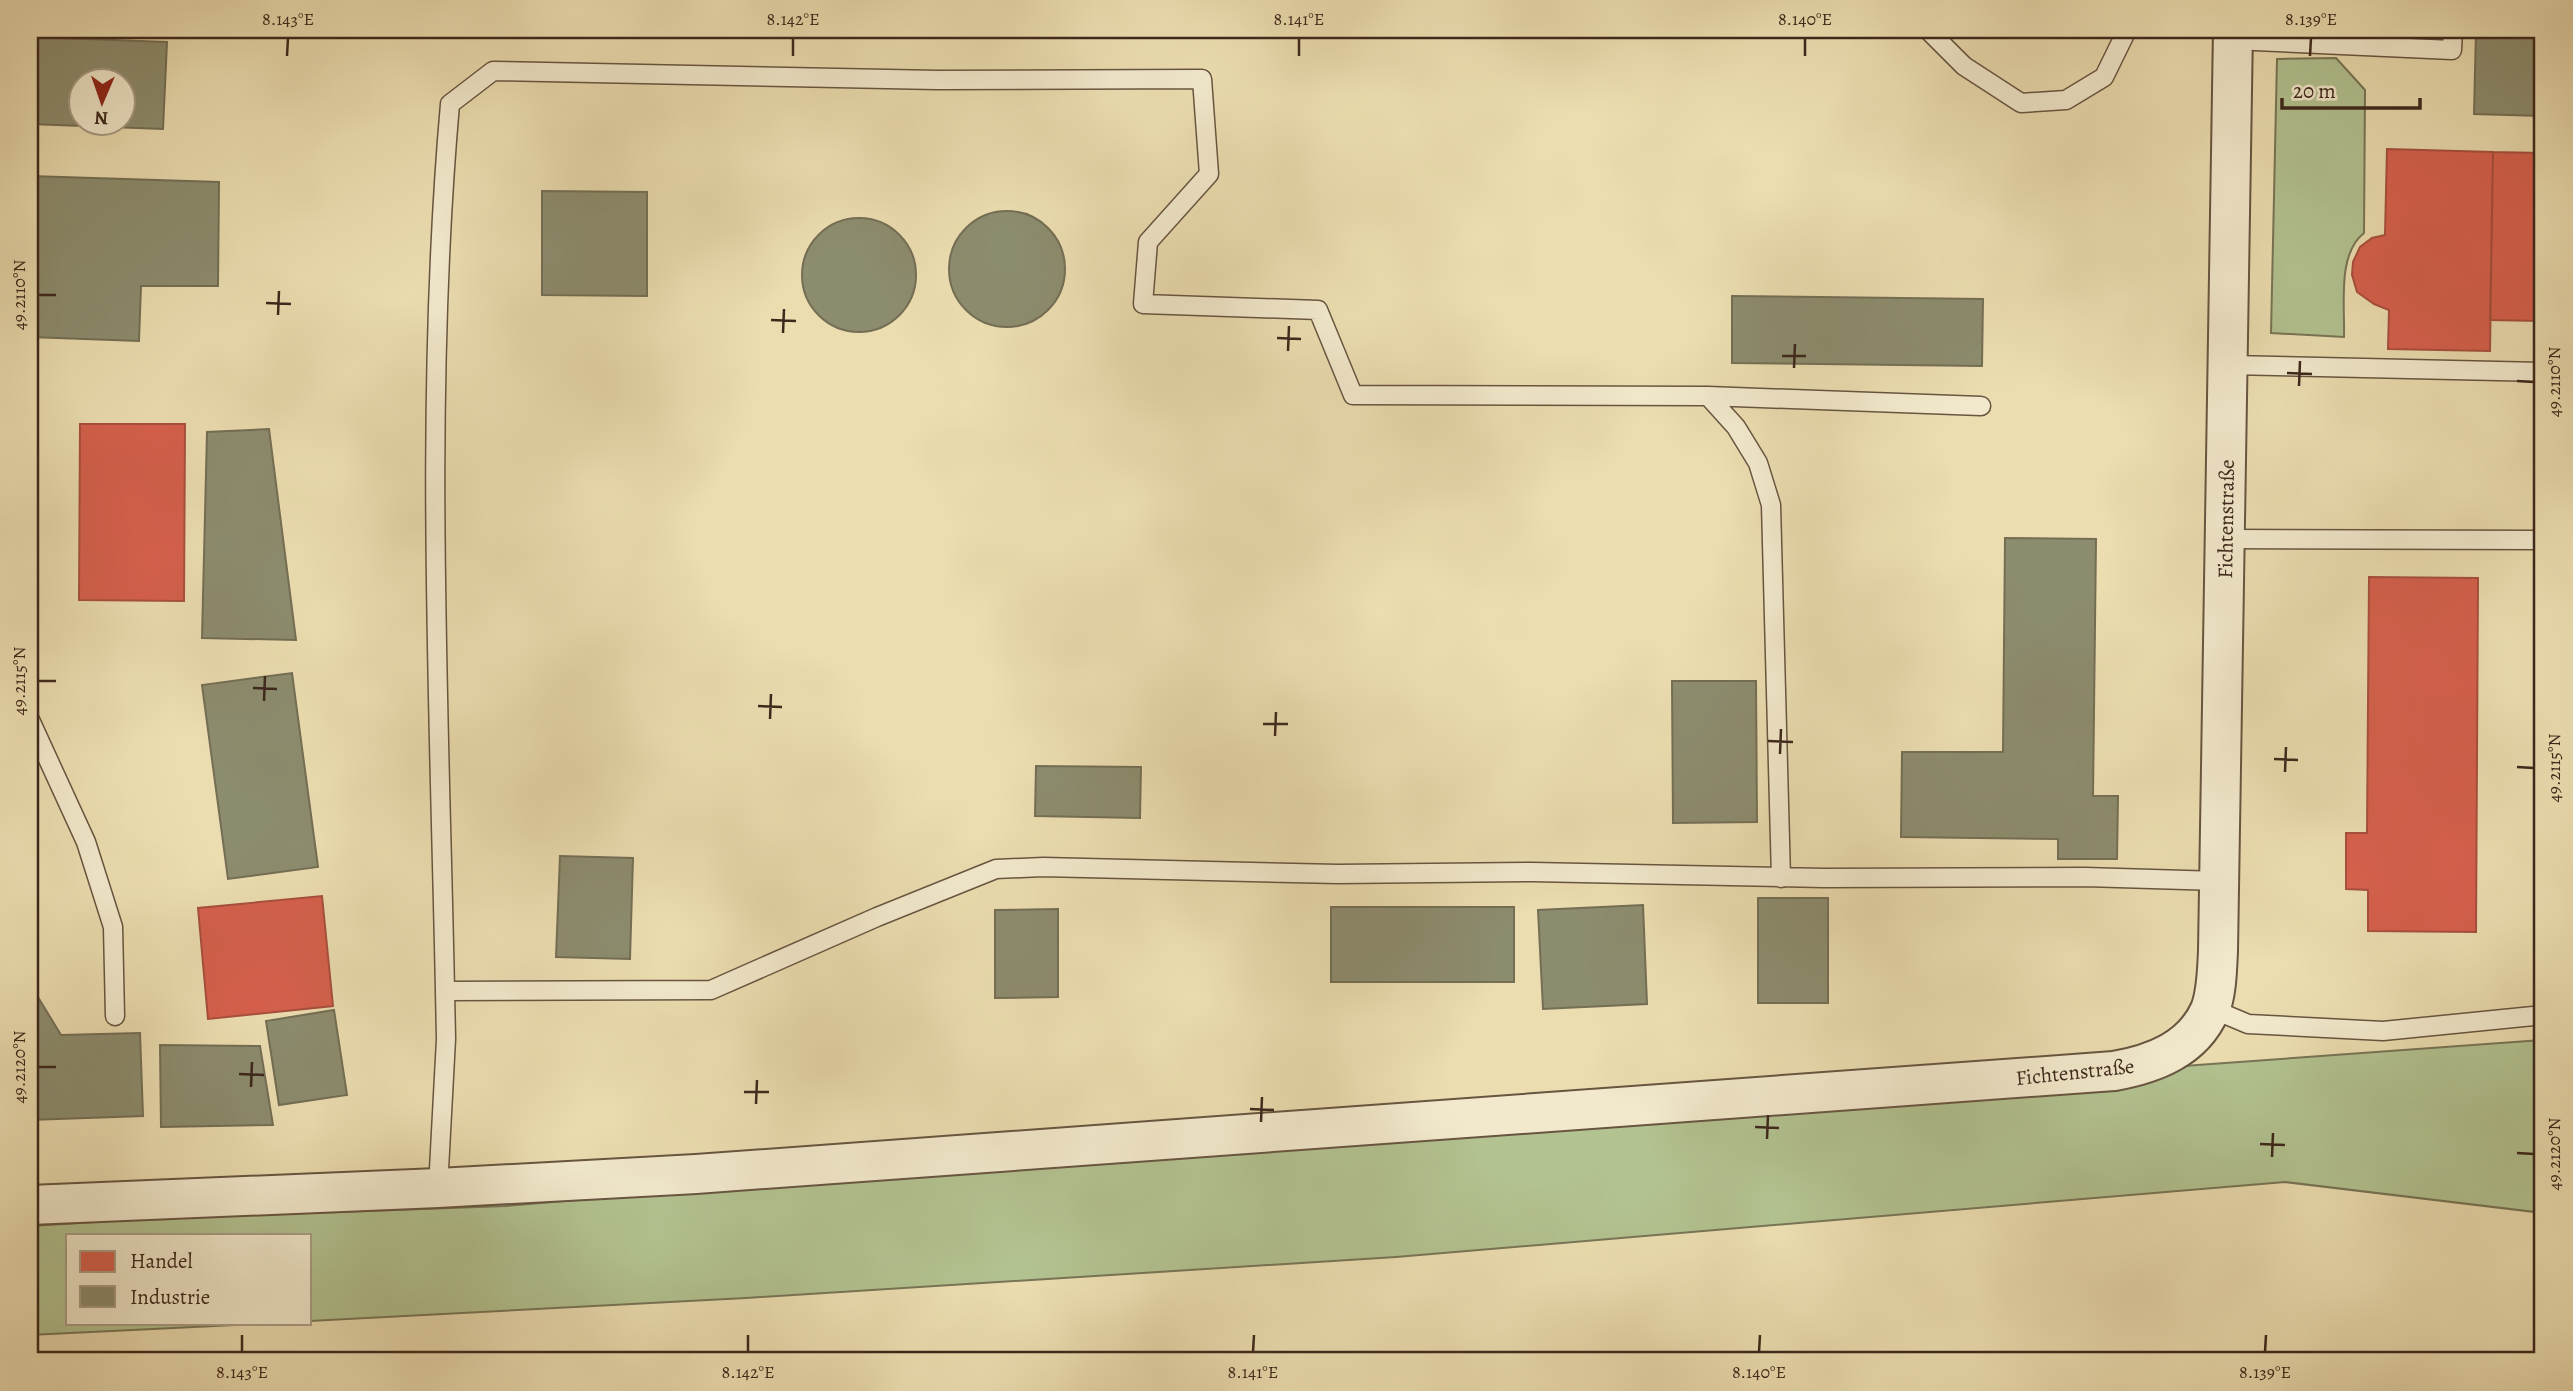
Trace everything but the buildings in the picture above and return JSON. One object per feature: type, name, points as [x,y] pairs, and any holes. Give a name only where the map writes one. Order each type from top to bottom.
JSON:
[{"type":"street","name":"Fichtenstraße","points":[[30,1205],[438,1188],[709,1173],[2132,1068],[2174,1052],[2189,1041],[2210,1008],[2218,951],[2233,35]]},
{"type":"lane","points":[[1928,30],[1964,66],[2021,103],[2066,100],[2104,77],[2127,30]]},
{"type":"lane","points":[[2233,35],[2351,37],[2452,50],[2453,30]]},
{"type":"lane","points":[[438,1188],[446,1039],[435,517],[440,211],[450,104],[493,71],[937,80],[1202,79],[1209,174],[1148,242],[1143,304],[1318,310],[1353,396],[1708,396],[1981,406]]},
{"type":"lane","points":[[2229,365],[2543,372]]},
{"type":"lane","points":[[1708,396],[1737,427],[1758,463],[1771,505],[1782,878]]},
{"type":"lane","points":[[2226,540],[2543,540]]},
{"type":"lane","points":[[30,721],[86,842],[113,927],[115,1016]]},
{"type":"lane","points":[[444,991],[711,990],[877,917],[996,869],[1043,867],[1338,874],[1532,872],[1782,878],[2085,877],[2219,881]]},
{"type":"lane","points":[[2210,1008],[2248,1024],[2383,1031],[2543,1015]]},
{"type":"green space","points":[[2336,58],[2365,90],[2364,233],[2355,242],[2346,267],[2344,337],[2271,333],[2277,59]]},
{"type":"green space","points":[[2543,1040],[2543,1213],[2285,1182],[1396,1257],[746,1298],[312,1321],[312,1234],[66,1234],[66,1324],[254,1324],[30,1335],[30,1226],[146,1219],[506,1206],[2114,1071]]}]
